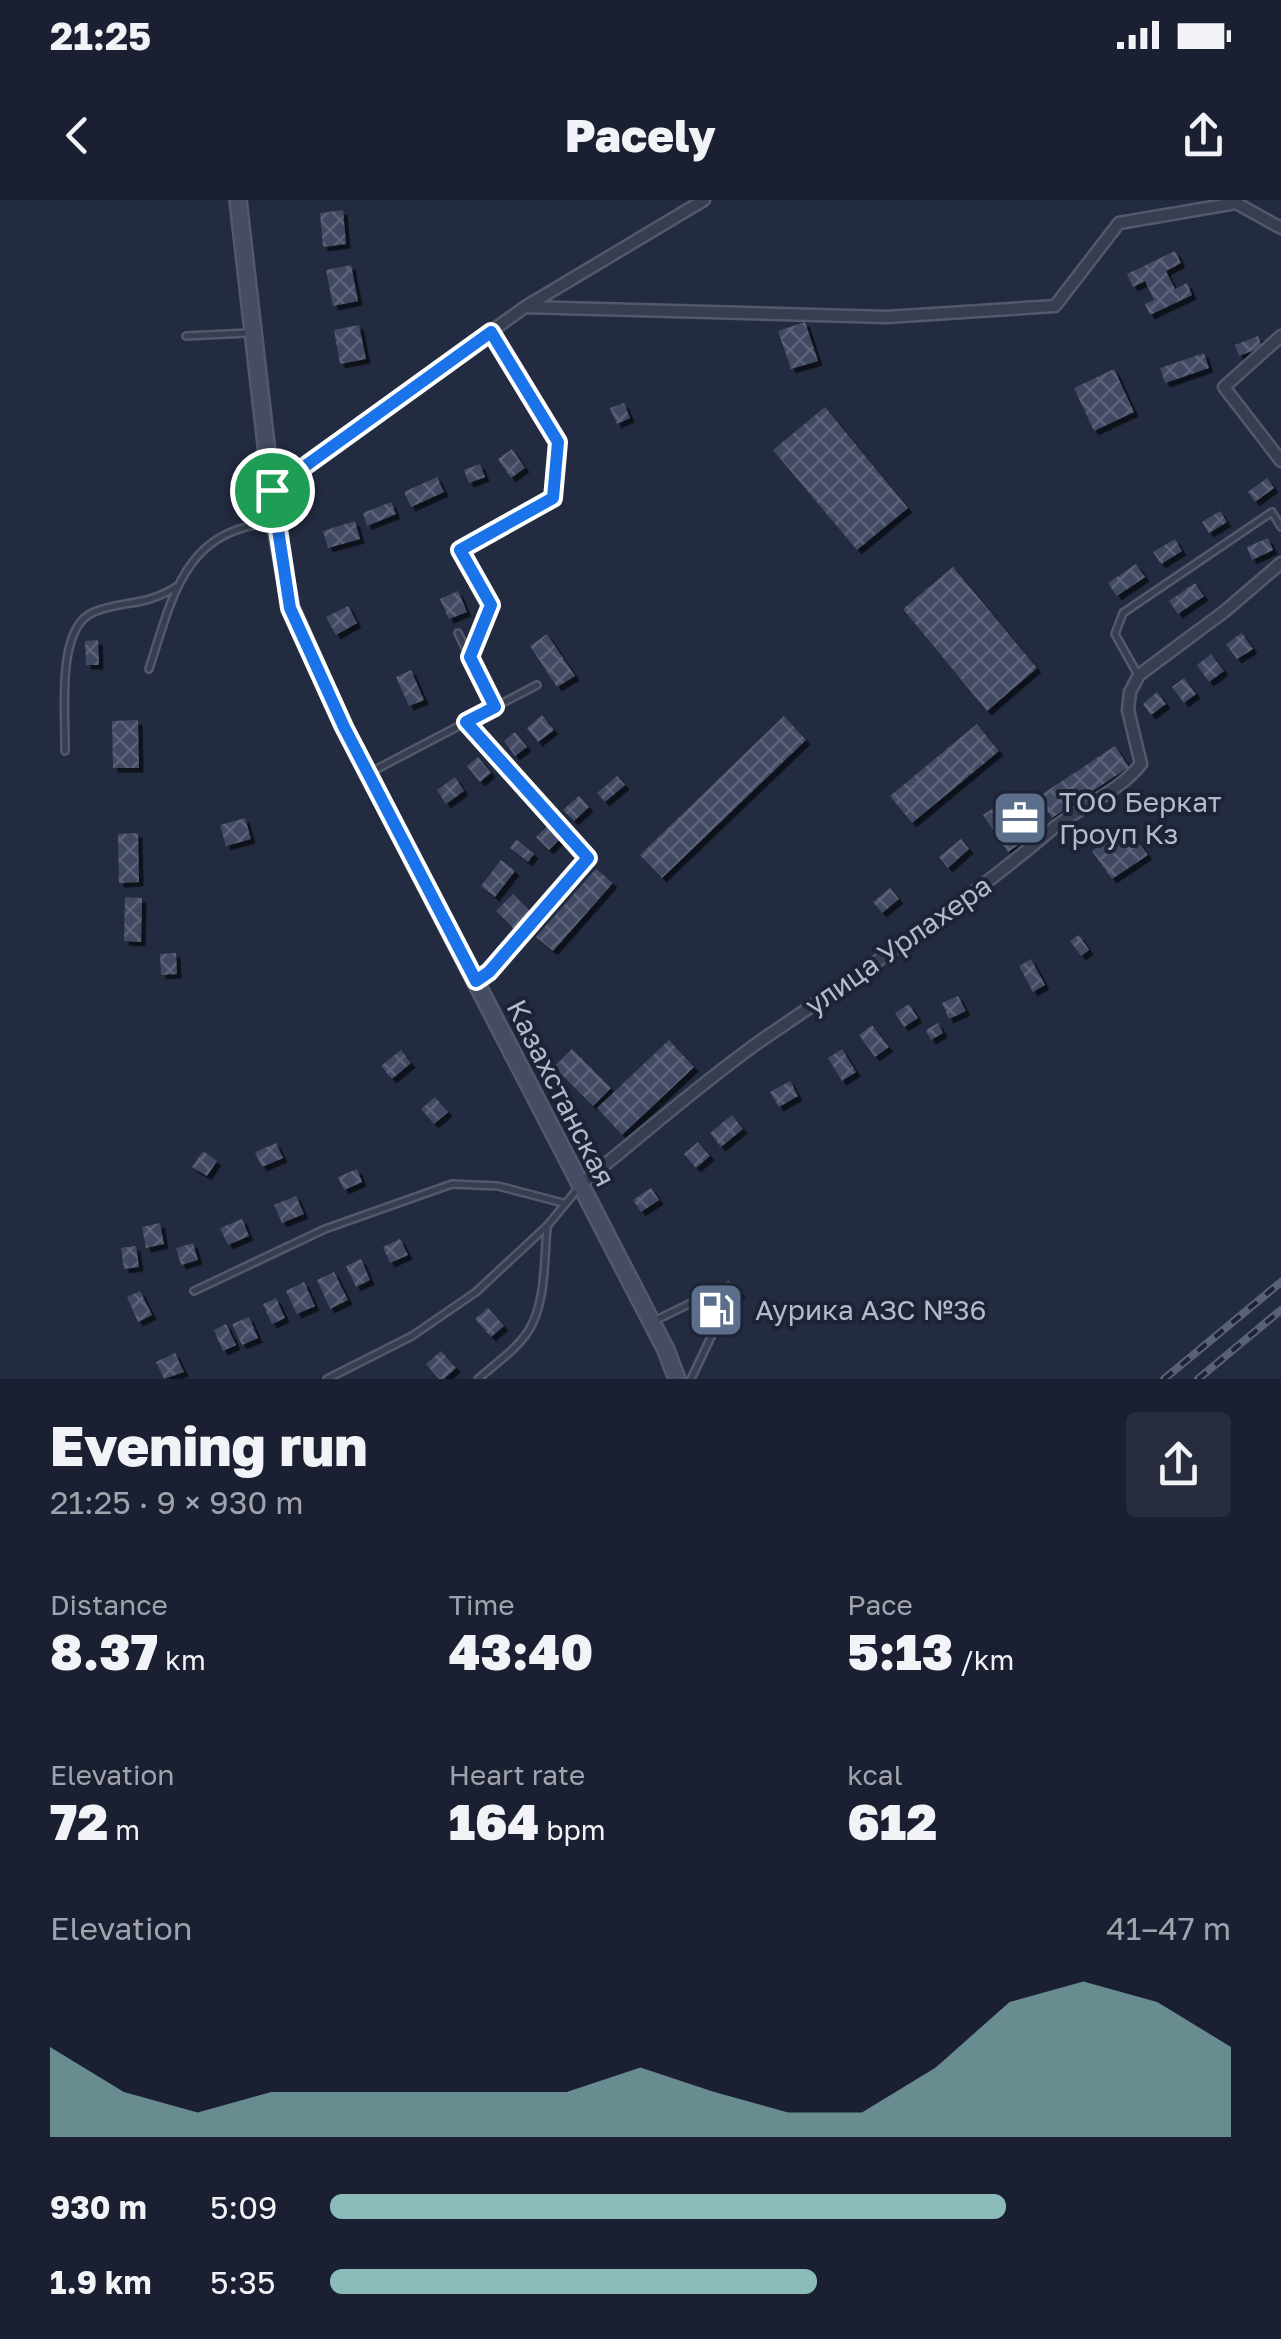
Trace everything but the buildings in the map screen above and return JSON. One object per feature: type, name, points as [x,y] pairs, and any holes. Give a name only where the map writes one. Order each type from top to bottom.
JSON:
[{"type":"main road","name":"Казахстанская","points":[[238,200],[275,523],[290,608],[368,773],[677,1379]]},
{"type":"street","points":[[272,490],[525,308],[704,200]]},
{"type":"street","points":[[525,308],[887,317],[1055,306],[1119,223],[1236,203],[1281,228]]},
{"type":"street","points":[[1281,336],[1224,387],[1281,461]]},
{"type":"street","points":[[1139,675],[1281,563]]},
{"type":"street","name":"улица Урлахера","points":[[580,1186],[756,1044],[869,969],[1015,862],[1054,828],[1131,776],[1141,764],[1128,710],[1130,692],[1139,675]]},
{"type":"lane","points":[[186,336],[254,332]]},
{"type":"lane","points":[[470,657],[491,605],[460,550],[553,498],[558,442],[491,332]]},
{"type":"lane","points":[[1139,675],[1114,634],[1124,613],[1272,512],[1281,527]]},
{"type":"lane","points":[[149,669],[176,587],[195,557],[219,537],[253,524],[275,523]]},
{"type":"lane","points":[[65,751],[68,651],[74,628],[97,610],[141,604],[176,587]]},
{"type":"lane","points":[[458,632],[495,707]]},
{"type":"lane","points":[[368,773],[537,685]]},
{"type":"lane","points":[[466,722],[588,858],[489,972],[476,981]]},
{"type":"lane","points":[[194,1291],[325,1229],[452,1184],[498,1186],[562,1203]]},
{"type":"lane","points":[[327,1379],[412,1336],[476,1292],[548,1225],[562,1203],[580,1186]]},
{"type":"lane","points":[[478,1379],[529,1331],[537,1313],[548,1225]]},
{"type":"lane","points":[[651,1322],[691,1302],[715,1296]]},
{"type":"lane","points":[[692,1379],[721,1316]]},
{"type":"railway","points":[[1164,1379],[1281,1282]]},
{"type":"railway","points":[[1198,1379],[1281,1310]]},
{"type":"place","name":"ТОО Беркат Гроуп Кз","points":[[1020,818]]},
{"type":"place","name":"Аурика АЗС №36","points":[[716,1310]]},
{"type":"route","points":[[491,332],[558,442],[553,498],[460,550],[491,605],[470,657],[495,707],[466,722],[588,858],[489,972],[476,981],[344,727],[290,608],[272,490],[491,332]]}]
